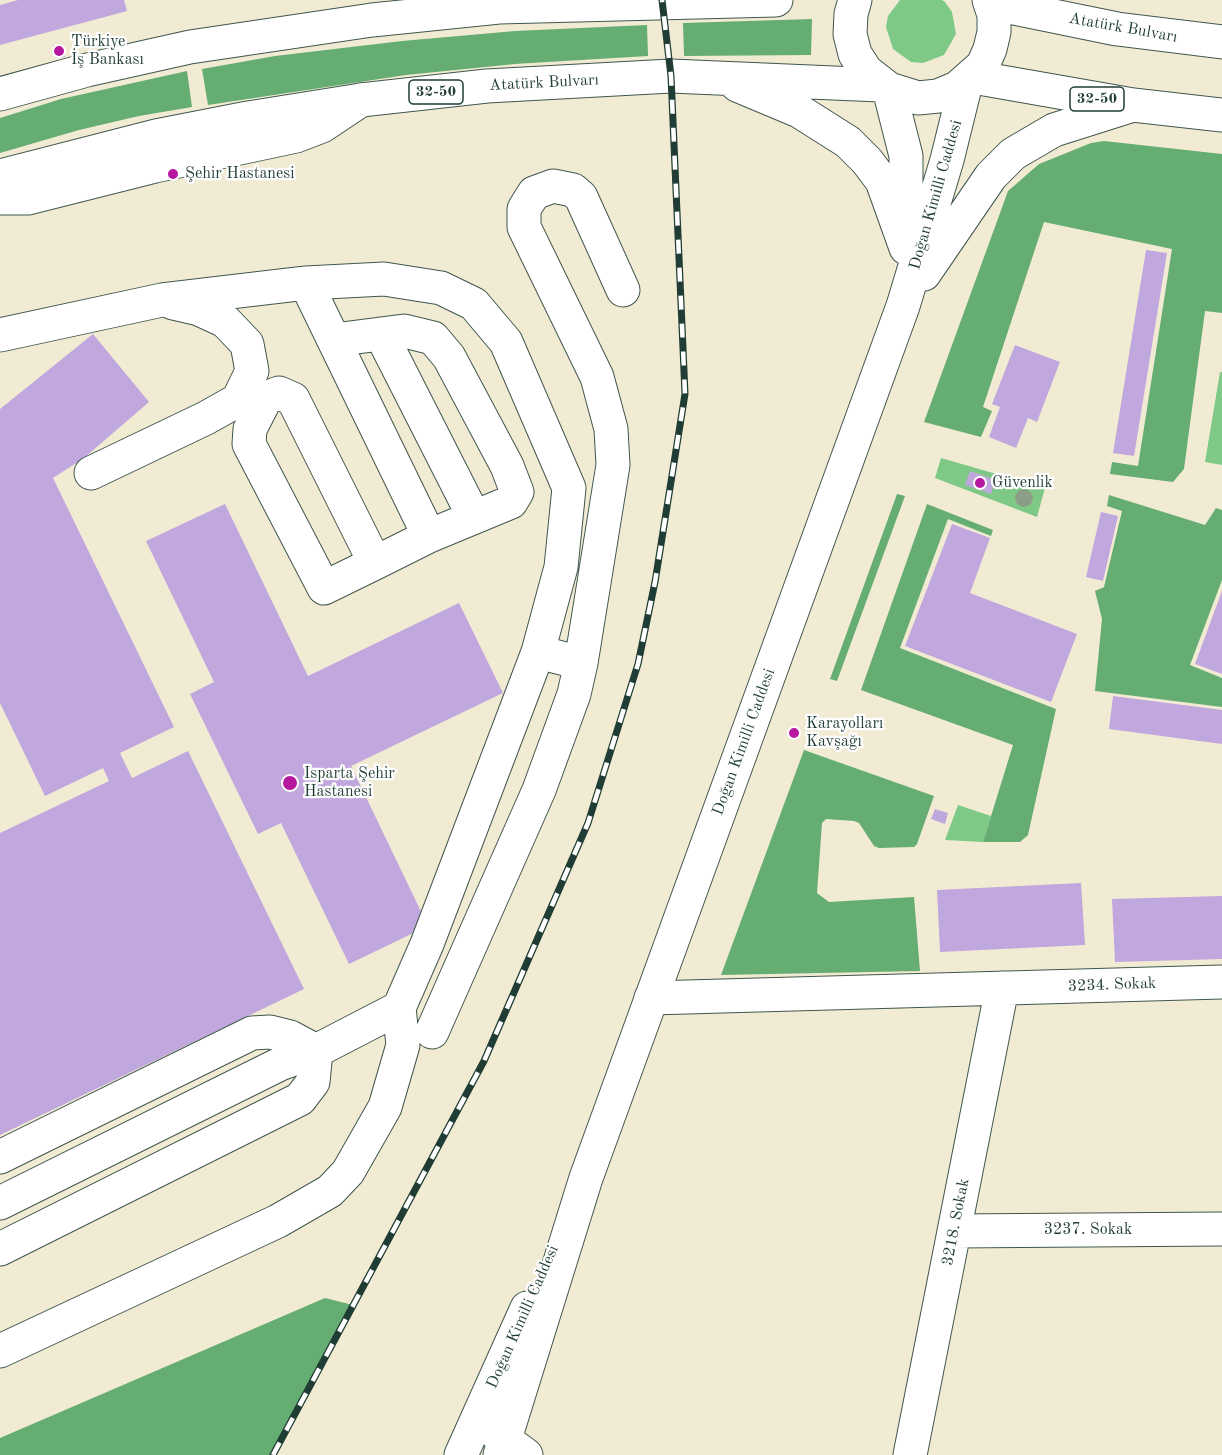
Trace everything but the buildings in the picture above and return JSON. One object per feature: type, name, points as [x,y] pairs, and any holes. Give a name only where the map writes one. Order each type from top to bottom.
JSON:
[{"type":"main road","points":[[0,94],[87,70],[243,38],[372,20],[553,2],[776,0]]},
{"type":"main road","points":[[855,0],[851,14],[850,34],[855,54],[866,71],[885,87]]},
{"type":"main road","points":[[1077,0],[1118,29]]},
{"type":"main road","points":[[969,80],[983,65],[990,49],[994,32],[989,1]]},
{"type":"main road","name":"Atatürk Bulvarı","points":[[989,1],[1118,29],[1222,42]]},
{"type":"main road","name":"Atatürk Bulvarı","points":[[0,176],[156,136],[361,100],[487,86],[671,76],[719,77],[885,87],[898,94],[928,97],[938,96],[969,80]]},
{"type":"main road","points":[[719,77],[799,111],[848,142],[867,161],[882,181],[906,248]]},
{"type":"main road","name":"Doğan Kimilli Caddesi","points":[[510,1450],[586,1178],[903,306],[969,80]]},
{"type":"main road","name":"32-50","points":[[969,80],[1133,105],[1222,115]]},
{"type":"main road","name":"Doğan Kimilli Caddesi","points":[[885,87],[906,156],[906,248],[903,306]]},
{"type":"main road","points":[[0,198],[28,198],[155,166],[296,136],[322,126],[361,100]]},
{"type":"main road","points":[[903,306],[964,213],[1001,164],[1030,142],[1054,130],[1133,105]]},
{"type":"main road","points":[[432,1032],[538,790],[574,694],[613,465],[611,429],[597,377],[524,227],[524,209],[534,193],[553,186],[563,186],[581,197],[623,290]]},
{"type":"main road","points":[[0,335],[162,300],[306,283],[384,279],[441,288],[474,304],[506,342],[569,488],[561,567],[538,652],[439,913],[399,1008],[403,1045],[385,1107],[348,1172],[330,1191],[278,1221],[0,1351]]},
{"type":"main road","points":[[306,283],[429,536]]},
{"type":"main road","points":[[91,473],[206,418],[238,400],[252,370],[247,344],[225,321],[199,309],[162,300]]},
{"type":"main road","points":[[334,340],[404,331],[433,338],[449,357],[507,466],[517,492],[511,502],[429,536],[375,563],[324,588],[249,444],[250,429],[266,398],[279,393],[293,399],[375,563]]},
{"type":"main road","points":[[381,334],[474,517]]},
{"type":"main road","points":[[538,652],[581,663]]},
{"type":"main road","name":"3234. Sokak","points":[[651,998],[1222,982]]},
{"type":"main road","name":"3218. Sokak","points":[[910,1455],[1002,988]]},
{"type":"main road","points":[[0,1203],[280,1064],[316,1052],[399,1008]]},
{"type":"main road","points":[[0,1157],[252,1033],[270,1032],[290,1037],[316,1052]]},
{"type":"main road","points":[[0,1249],[300,1099],[314,1082],[316,1052]]},
{"type":"main road","name":"Doğan Kimilli Caddesi","points":[[461,1455],[586,1178]]},
{"type":"main road","name":"3237. Sokak","points":[[954,1231],[1222,1229]]},
{"type":"main road","points":[[478,1419],[510,1450]]},
{"type":"green space","points":[[900,0],[942,0],[945,2],[952,12],[956,34],[944,55],[923,63],[911,62],[893,49],[886,27],[888,16]]},
{"type":"green space","points":[[812,19],[811,55],[684,56],[683,23]]},
{"type":"green space","points":[[647,25],[648,56],[515,64],[406,75],[208,105],[202,69],[275,56],[402,41],[515,31]]},
{"type":"green space","points":[[187,71],[192,107],[79,130],[0,153],[0,118],[61,99]]},
{"type":"green space","points":[[1104,141],[1222,154],[1222,313],[1205,311],[1184,469],[1173,482],[1110,474],[1112,462],[1138,466],[1172,249],[1044,222],[983,407],[992,411],[981,437],[924,422],[1008,191],[1039,164],[1091,143]]},
{"type":"green space","points":[[1220,372],[1222,372],[1222,465],[1205,462]]},
{"type":"green space","points":[[941,458],[1045,488],[1037,517],[935,478]]},
{"type":"green space","points":[[897,494],[905,496],[837,681],[830,679]]},
{"type":"green space","points":[[1109,495],[1205,525],[1216,508],[1222,510],[1222,580],[1190,665],[1222,678],[1222,707],[1095,691],[1102,619],[1095,591],[1104,587],[1122,511],[1107,506]]},
{"type":"green space","points":[[927,504],[993,530],[991,536],[948,519],[900,648],[1056,709],[1028,835],[1020,842],[983,842],[1013,745],[861,690]]},
{"type":"green space","points":[[804,750],[934,796],[914,847],[879,848],[874,846],[859,823],[854,821],[826,819],[822,823],[817,893],[829,902],[914,897],[920,971],[721,975]]},
{"type":"green space","points":[[958,805],[991,816],[983,842],[945,840]]},
{"type":"green space","points":[[325,1298],[353,1305],[273,1455],[0,1455],[0,1438]]},
{"type":"railway","points":[[273,1455],[484,1061],[588,823],[638,664],[655,582],[685,394],[671,76],[662,0]]},
{"type":"place","name":"Türkiye İş Bankası","points":[[59,51]]},
{"type":"place","name":"Şehir Hastanesi","points":[[173,174]]},
{"type":"place","name":"Güvenlik","points":[[980,483]]},
{"type":"place","name":"Karayolları Kavşağı","points":[[794,733]]},
{"type":"place","name":"Isparta Şehir Hastanesi","points":[[290,783]]}]
